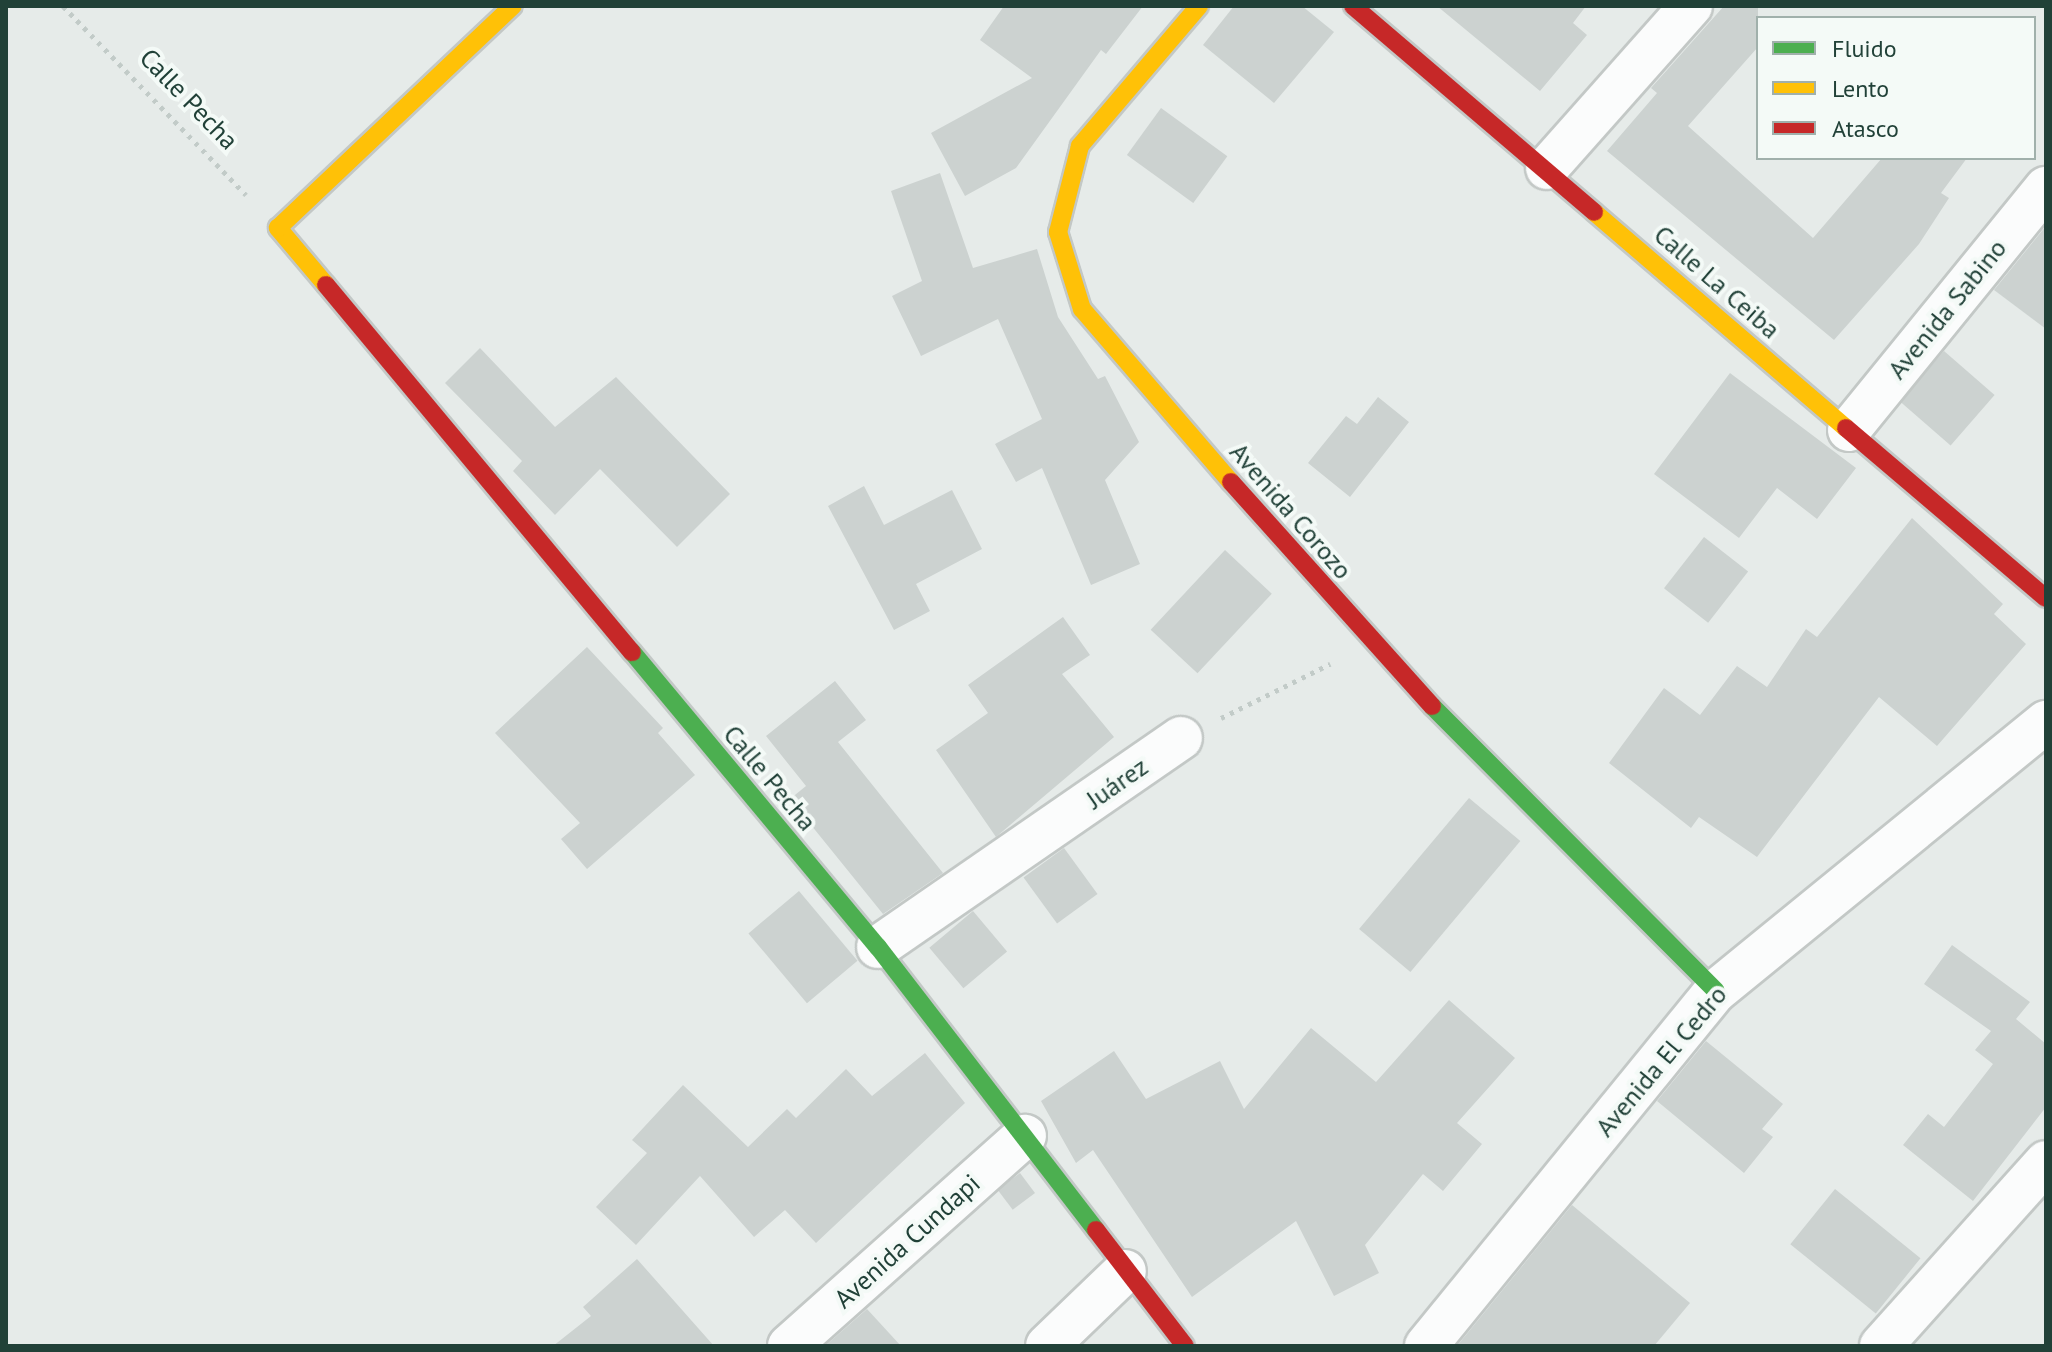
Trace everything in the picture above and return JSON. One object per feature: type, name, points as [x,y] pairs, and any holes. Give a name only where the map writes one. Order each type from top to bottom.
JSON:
[{"type":"street","points":[[278,228],[513,6]]},
{"type":"street","name":"Avenida Corozo","points":[[1199,6],[1080,146],[1058,232],[1082,309],[1370,644],[1716,991]]},
{"type":"street","name":"Calle La Ceiba","points":[[1353,6],[1547,168],[2046,598]]},
{"type":"street","points":[[1547,168],[1691,6]]},
{"type":"street","name":"Avenida Sabino","points":[[1849,430],[2046,188]]},
{"type":"street","name":"Calle Pecha","points":[[278,228],[878,947],[1185,1346]]},
{"type":"street","name":"Avenida El Cedro","points":[[1426,1346],[1716,991],[2046,722]]},
{"type":"street","name":"Juárez","points":[[878,947],[1181,738]]},
{"type":"street","name":"Avenida Cundapi","points":[[789,1346],[1025,1136]]},
{"type":"street","points":[[1881,1346],[2046,1162]]},
{"type":"street","points":[[1047,1346],[1125,1271]]},
{"type":"path","name":"Calle Pecha","points":[[63,6],[278,228]]},
{"type":"path","points":[[1181,738],[1370,644]]},
{"type":"building","points":[[1004,6],[1143,6],[1106,54],[1101,50],[1016,168],[965,196],[931,133],[1032,78],[980,40]]},
{"type":"building","points":[[1234,6],[1302,6],[1334,32],[1274,103],[1203,45]]},
{"type":"building","points":[[1437,6],[1586,6],[1573,23],[1587,35],[1540,91]]},
{"type":"building","points":[[1724,6],[1758,6],[1756,49],[1688,126],[1813,238],[1880,160],[1966,160],[1941,193],[1949,198],[1919,244],[1834,340],[1607,151],[1657,93],[1651,88]]},
{"type":"building","points":[[1161,108],[1227,156],[1193,203],[1127,155]]},
{"type":"building","points":[[940,173],[973,268],[1037,249],[1058,317],[1098,379],[1105,376],[1139,442],[1105,480],[1140,564],[1091,585],[1042,468],[1016,482],[995,444],[1042,419],[998,319],[921,356],[892,296],[922,281],[891,191]]},
{"type":"building","points":[[2046,226],[2046,329],[1994,290]]},
{"type":"building","points":[[480,348],[555,427],[616,377],[730,494],[677,547],[600,469],[555,515],[513,471],[522,461],[445,383]]},
{"type":"building","points":[[1944,351],[1995,395],[1951,446],[1900,402]]},
{"type":"building","points":[[1730,373],[1856,468],[1817,519],[1777,488],[1739,538],[1654,474]]},
{"type":"building","points":[[1378,397],[1409,422],[1350,497],[1308,463],[1346,416],[1357,424]]},
{"type":"building","points":[[864,486],[884,525],[952,490],[982,549],[916,584],[930,611],[894,630],[828,506]]},
{"type":"building","points":[[1912,518],[2003,604],[1994,614],[2026,644],[1937,746],[1879,697],[1757,857],[1699,817],[1691,828],[1609,763],[1664,688],[1700,715],[1737,666],[1767,687],[1806,629],[1817,637]]},
{"type":"building","points":[[1704,537],[1748,571],[1708,623],[1664,588]]},
{"type":"building","points":[[1225,550],[1272,594],[1197,673],[1151,630]]},
{"type":"building","points":[[1063,617],[1090,655],[1062,674],[1114,737],[996,837],[936,750],[988,713],[968,685]]},
{"type":"building","points":[[587,647],[663,728],[658,733],[695,775],[587,869],[561,839],[580,823],[495,733]]},
{"type":"building","points":[[835,681],[866,720],[838,742],[943,873],[883,914],[790,799],[806,786],[766,736]]},
{"type":"building","points":[[1469,798],[1520,841],[1410,972],[1359,929]]},
{"type":"building","points":[[1064,848],[1098,894],[1057,924],[1024,877]]},
{"type":"building","points":[[799,891],[857,961],[807,1003],[748,933]]},
{"type":"building","points":[[973,911],[1007,952],[963,988],[929,948]]},
{"type":"building","points":[[1952,945],[2030,1002],[2016,1019],[2046,1044],[2046,1107],[1973,1201],[1903,1145],[1928,1114],[1944,1127],[1993,1064],[1975,1050],[1991,1031],[1924,984]]},
{"type":"building","points":[[1449,1000],[1515,1058],[1457,1123],[1482,1144],[1443,1191],[1423,1174],[1365,1245],[1379,1273],[1334,1296],[1296,1221],[1192,1297],[1093,1150],[1076,1163],[1041,1101],[1114,1051],[1146,1099],[1220,1061],[1244,1109],[1311,1028],[1376,1082]]},
{"type":"building","points":[[1706,1041],[1783,1104],[1762,1129],[1773,1137],[1744,1173],[1657,1101]]},
{"type":"building","points":[[925,1053],[965,1103],[816,1243],[785,1210],[754,1237],[700,1176],[636,1245],[596,1207],[647,1153],[632,1140],[683,1085],[748,1147],[787,1109],[796,1118],[846,1069],[872,1096]]},
{"type":"building","points":[[1020,1173],[1035,1193],[1013,1210],[998,1190]]},
{"type":"building","points":[[1835,1189],[1920,1258],[1876,1313],[1790,1244]]},
{"type":"building","points":[[1572,1205],[1690,1303],[1654,1346],[1457,1346]]},
{"type":"building","points":[[637,1259],[714,1346],[553,1346],[591,1316],[583,1307]]},
{"type":"building","points":[[867,1309],[901,1346],[825,1346]]},
{"type":"traffic: fast","points":[[632,652],[878,947],[1096,1230]]},
{"type":"traffic: fast","points":[[1432,706],[1716,991]]},
{"type":"traffic: slow","points":[[326,285],[278,228],[513,6]]},
{"type":"traffic: slow","points":[[1199,6],[1080,146],[1058,232],[1082,309],[1231,482]]},
{"type":"traffic: slow","points":[[1594,212],[1846,428]]},
{"type":"traffic: jam","points":[[1353,6],[1594,212]]},
{"type":"traffic: jam","points":[[326,285],[632,652]]},
{"type":"traffic: jam","points":[[1846,428],[2046,598]]},
{"type":"traffic: jam","points":[[1231,482],[1432,706]]},
{"type":"traffic: jam","points":[[1096,1230],[1185,1346]]}]
